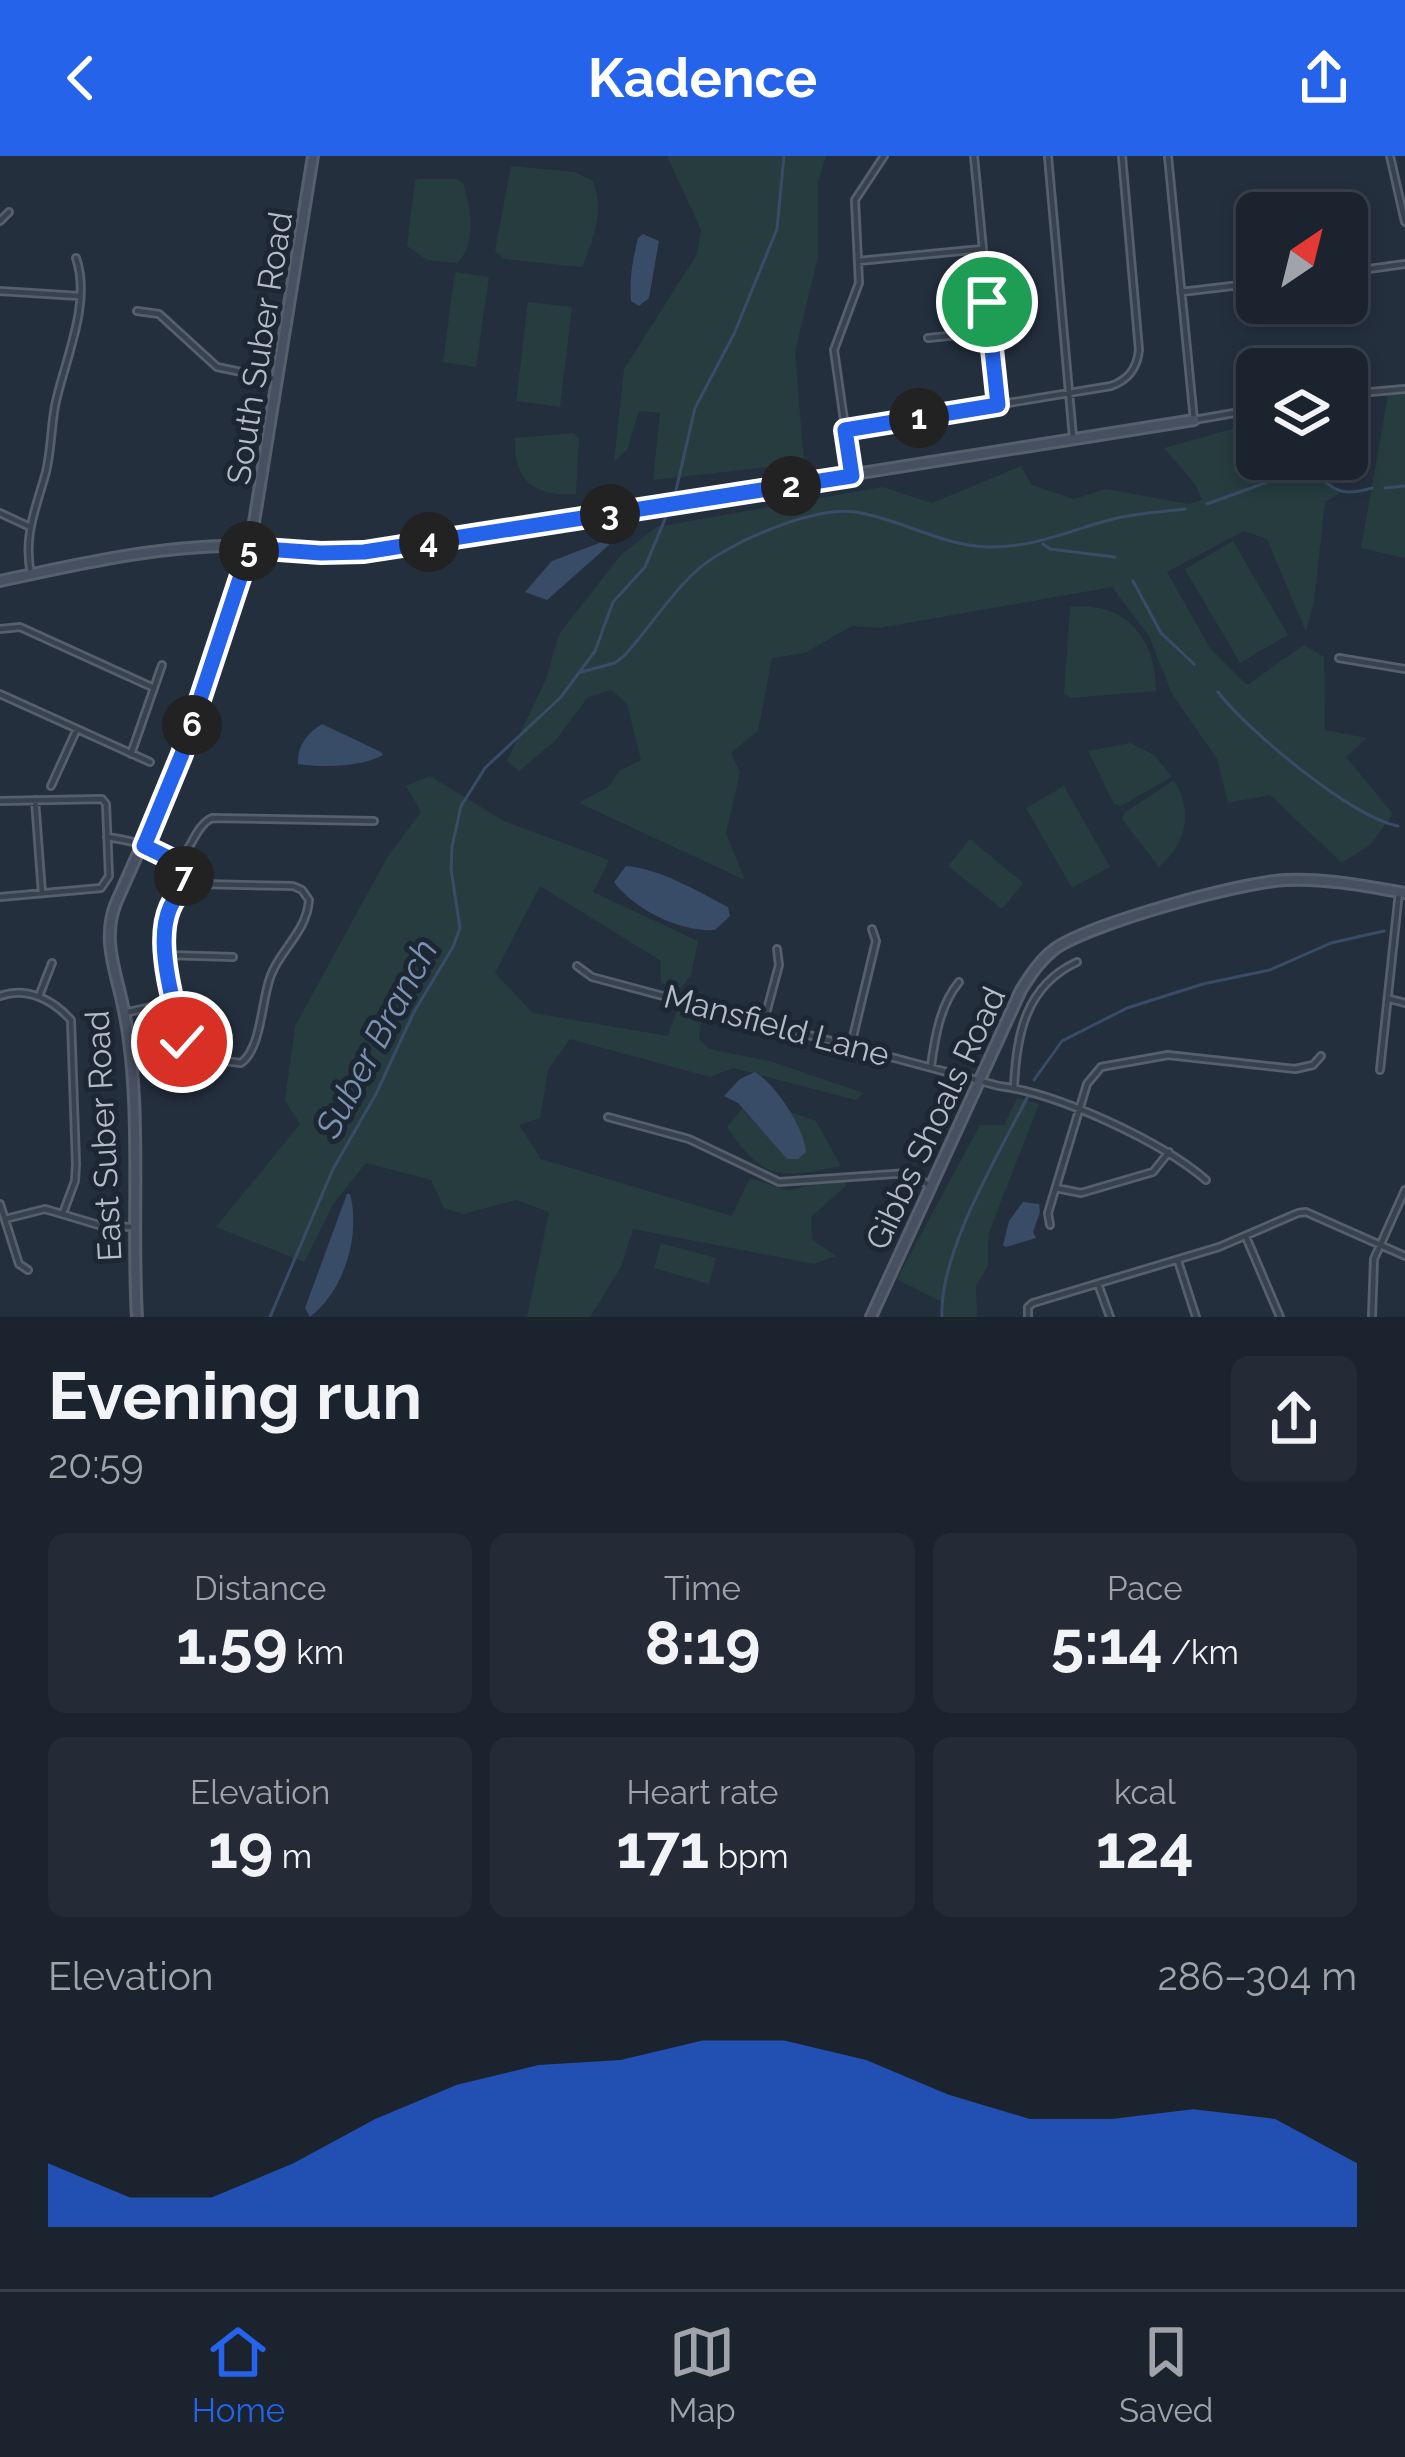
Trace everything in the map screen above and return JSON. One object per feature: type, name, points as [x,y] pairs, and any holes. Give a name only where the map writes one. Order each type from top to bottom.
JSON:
[{"type":"street","name":"South Suber Road","points":[[250,548],[313,156]]},
{"type":"street","points":[[852,476],[834,350],[858,289],[855,200],[884,156]]},
{"type":"street","points":[[974,156],[998,405]]},
{"type":"street","points":[[1048,156],[1073,440]]},
{"type":"street","points":[[845,430],[1070,394],[1117,384],[1132,372],[1139,357],[1122,156]]},
{"type":"street","points":[[1168,156],[1194,420]]},
{"type":"street","points":[[1390,156],[1401,184],[1405,222]]},
{"type":"street","points":[[0,221],[9,212]]},
{"type":"street","points":[[858,261],[982,249]]},
{"type":"street","points":[[31,574],[28,526],[47,466],[55,406],[71,349],[79,296],[76,258]]},
{"type":"street","points":[[1368,269],[1405,264]]},
{"type":"street","points":[[1181,292],[1236,286]]},
{"type":"street","points":[[0,291],[79,296]]},
{"type":"street","points":[[137,311],[160,314],[217,367],[280,380]]},
{"type":"street","points":[[928,338],[989,332]]},
{"type":"street","points":[[1368,392],[1405,388]]},
{"type":"street","points":[[0,581],[186,549],[364,552],[1236,413]]},
{"type":"street","points":[[0,513],[28,526]]},
{"type":"street","name":"East Suber Road","points":[[137,1317],[132,1097],[109,926],[182,754],[250,548]]},
{"type":"street","points":[[0,629],[12,626],[31,631],[154,688]]},
{"type":"street","points":[[1339,658],[1405,669]]},
{"type":"street","points":[[131,754],[163,665]]},
{"type":"street","points":[[0,694],[150,762]]},
{"type":"street","points":[[51,786],[77,729]]},
{"type":"street","points":[[0,801],[102,799],[109,876],[101,888],[0,897]]},
{"type":"street","points":[[35,800],[42,893]]},
{"type":"street","points":[[177,862],[190,850],[205,821],[212,818],[374,821]]},
{"type":"street","points":[[107,837],[144,846],[177,862],[188,886]]},
{"type":"street","name":"Gibbs Shoals Road","points":[[871,1317],[1030,976],[1050,953],[1071,939],[1156,911],[1271,881],[1321,880],[1402,893]]},
{"type":"street","points":[[188,886],[293,886],[302,890],[309,904],[297,935],[272,973],[245,1062],[188,1055],[166,955],[165,918],[176,896],[188,886]]},
{"type":"street","points":[[1380,1070],[1402,893]]},
{"type":"street","points":[[851,1045],[876,941],[872,929]]},
{"type":"street","points":[[764,1021],[779,965],[777,949]]},
{"type":"street","points":[[166,955],[233,957]]},
{"type":"street","points":[[1014,1088],[1024,1018],[1040,988],[1076,962]]},
{"type":"street","points":[[39,996],[52,963]]},
{"type":"street","name":"Mansfield Lane","points":[[578,966],[592,977],[1033,1091],[1169,1152],[1206,1180]]},
{"type":"street","points":[[931,1066],[942,1012],[959,982]]},
{"type":"street","points":[[0,996],[21,992],[39,996],[71,1020],[76,1164],[63,1213]]},
{"type":"street","points":[[1390,999],[1405,1003]]},
{"type":"street","points":[[124,1012],[175,1002]]},
{"type":"street","points":[[1050,1225],[1048,1213],[1087,1084],[1108,1064],[1168,1055],[1295,1069],[1312,1064],[1321,1055]]},
{"type":"street","points":[[608,1117],[689,1139],[779,1181],[908,1173],[929,1185]]},
{"type":"street","points":[[1056,1188],[1081,1192],[1153,1172],[1169,1152]]},
{"type":"street","points":[[1372,1317],[1374,1259],[1405,1190]]},
{"type":"street","points":[[0,1204],[19,1264],[28,1270]]},
{"type":"street","points":[[4,1219],[45,1209],[102,1226],[134,1227]]},
{"type":"street","points":[[1028,1317],[1028,1306],[1033,1303],[1178,1261],[1306,1212],[1405,1256]]},
{"type":"street","points":[[1246,1237],[1280,1317]]},
{"type":"street","points":[[1178,1261],[1196,1317]]},
{"type":"street","points":[[1099,1284],[1110,1317]]},
{"type":"green space","points":[[667,156],[826,156],[818,182],[818,257],[795,352],[804,463],[653,480],[660,413],[639,411],[627,450],[614,461],[624,369],[697,254],[701,230]]},
{"type":"green space","points":[[511,166],[575,172],[593,181],[598,214],[582,267],[504,259],[495,251]]},
{"type":"green space","points":[[418,179],[463,183],[470,236],[457,263],[427,260],[407,246]]},
{"type":"green space","points":[[455,272],[489,277],[476,367],[443,362]]},
{"type":"green space","points":[[528,302],[572,307],[560,407],[516,401]]},
{"type":"green space","points":[[1405,394],[1405,558],[1361,548],[1388,395]]},
{"type":"green space","points":[[1236,428],[1236,480],[1329,480],[1339,494],[1325,502],[1306,632],[1267,539],[1244,531],[1167,572],[1210,648],[1247,685],[1304,645],[1324,657],[1325,730],[1367,738],[1346,757],[1393,814],[1370,845],[1342,863],[1270,795],[1228,803],[1217,759],[1172,694],[1149,636],[1112,587],[879,628],[852,626],[805,653],[772,658],[758,731],[731,753],[740,772],[726,833],[745,880],[579,803],[641,760],[627,704],[611,690],[588,697],[555,741],[519,771],[507,761],[546,679],[559,634],[621,555],[656,527],[883,487],[932,503],[1021,466],[1032,485],[1074,499],[1106,489],[1188,504],[1202,500],[1195,484],[1164,448]]},
{"type":"green space","points":[[574,433],[579,439],[576,494],[549,493],[529,483],[518,465],[515,438]]},
{"type":"green space","points":[[1233,541],[1288,635],[1240,663],[1185,569]]},
{"type":"green space","points":[[1070,607],[1107,610],[1134,627],[1151,655],[1156,691],[1071,698],[1064,694]]},
{"type":"green space","points":[[1130,743],[1154,755],[1172,777],[1121,806],[1114,804],[1088,751]]},
{"type":"green space","points":[[430,776],[504,821],[609,860],[593,892],[698,941],[691,975],[680,989],[661,983],[661,961],[540,886],[495,973],[533,1013],[668,1036],[677,1011],[701,1017],[699,1039],[709,1049],[769,1061],[864,1093],[855,1100],[733,1068],[710,1077],[570,1039],[548,1070],[540,1118],[519,1125],[541,1159],[732,1216],[750,1178],[789,1191],[847,1174],[846,1186],[811,1217],[812,1239],[836,1256],[814,1264],[633,1229],[621,1267],[590,1317],[527,1317],[549,1212],[516,1200],[463,1214],[444,1208],[431,1180],[366,1163],[333,1204],[304,1262],[216,1227],[300,1124],[285,1101],[295,1026],[388,856],[421,812],[406,786]]},
{"type":"green space","points":[[1174,780],[1184,804],[1184,826],[1176,848],[1159,867],[1122,819],[1124,813]]},
{"type":"green space","points":[[1064,786],[1110,867],[1072,888],[1026,808]]},
{"type":"green space","points":[[970,839],[1023,883],[1002,909],[948,866]]},
{"type":"green space","points":[[1017,1098],[1039,1104],[988,1235],[988,1266],[976,1286],[977,1317],[943,1317],[944,1303],[897,1279],[980,1125],[1004,1125]]},
{"type":"green space","points":[[742,1109],[787,1157],[803,1150],[788,1111],[816,1121],[841,1166],[788,1174],[763,1166],[727,1127]]},
{"type":"green space","points":[[661,1243],[716,1258],[709,1284],[654,1268]]},
{"type":"water","points":[[643,234],[659,241],[649,298],[639,306],[631,301],[631,285],[638,238]]},
{"type":"water","points":[[607,540],[609,545],[547,600],[525,592],[552,561]]},
{"type":"water","points":[[322,724],[383,755],[342,766],[298,764],[304,741]]},
{"type":"water","points":[[626,866],[691,888],[728,907],[730,916],[715,930],[659,917],[614,882]]},
{"type":"water","points":[[755,1072],[772,1086],[795,1119],[806,1152],[798,1159],[787,1159],[738,1103],[724,1096],[740,1079]]},
{"type":"water","points":[[347,1194],[353,1227],[347,1261],[332,1293],[310,1317],[305,1308]]},
{"type":"water","points":[[1023,1202],[1039,1204],[1036,1238],[1006,1247],[1009,1221]]},
{"type":"waterway","points":[[674,499],[695,408],[734,334],[777,229],[784,156]]},
{"type":"waterway","points":[[1207,504],[1309,467],[1337,490],[1372,488]]},
{"type":"waterway","points":[[1385,488],[1405,486]]},
{"type":"waterway","name":"Suber Branch","points":[[270,1317],[333,1169],[453,947],[460,928],[452,847],[461,806],[485,768],[561,697],[595,651],[613,602],[645,567],[670,507]]},
{"type":"waterway","points":[[581,672],[624,656],[676,592],[709,561],[794,521],[856,512],[954,542],[1005,547],[1122,517],[1185,509]]},
{"type":"waterway","points":[[1043,544],[1050,549],[1115,557]]},
{"type":"waterway","points":[[1133,581],[1161,633],[1194,664]]},
{"type":"waterway","points":[[1218,692],[1301,770],[1354,807],[1398,826]]},
{"type":"waterway","points":[[1034,1080],[1062,1041],[1127,1008],[1203,984],[1270,970],[1331,943],[1384,931]]},
{"type":"waterway","points":[[942,1317],[960,1235],[1027,1098]]},
{"type":"route","points":[[182,1042],[163,930],[176,896],[188,886],[177,862],[144,846],[182,754],[250,548],[364,552],[852,476],[845,430],[998,405],[987,302]]}]
